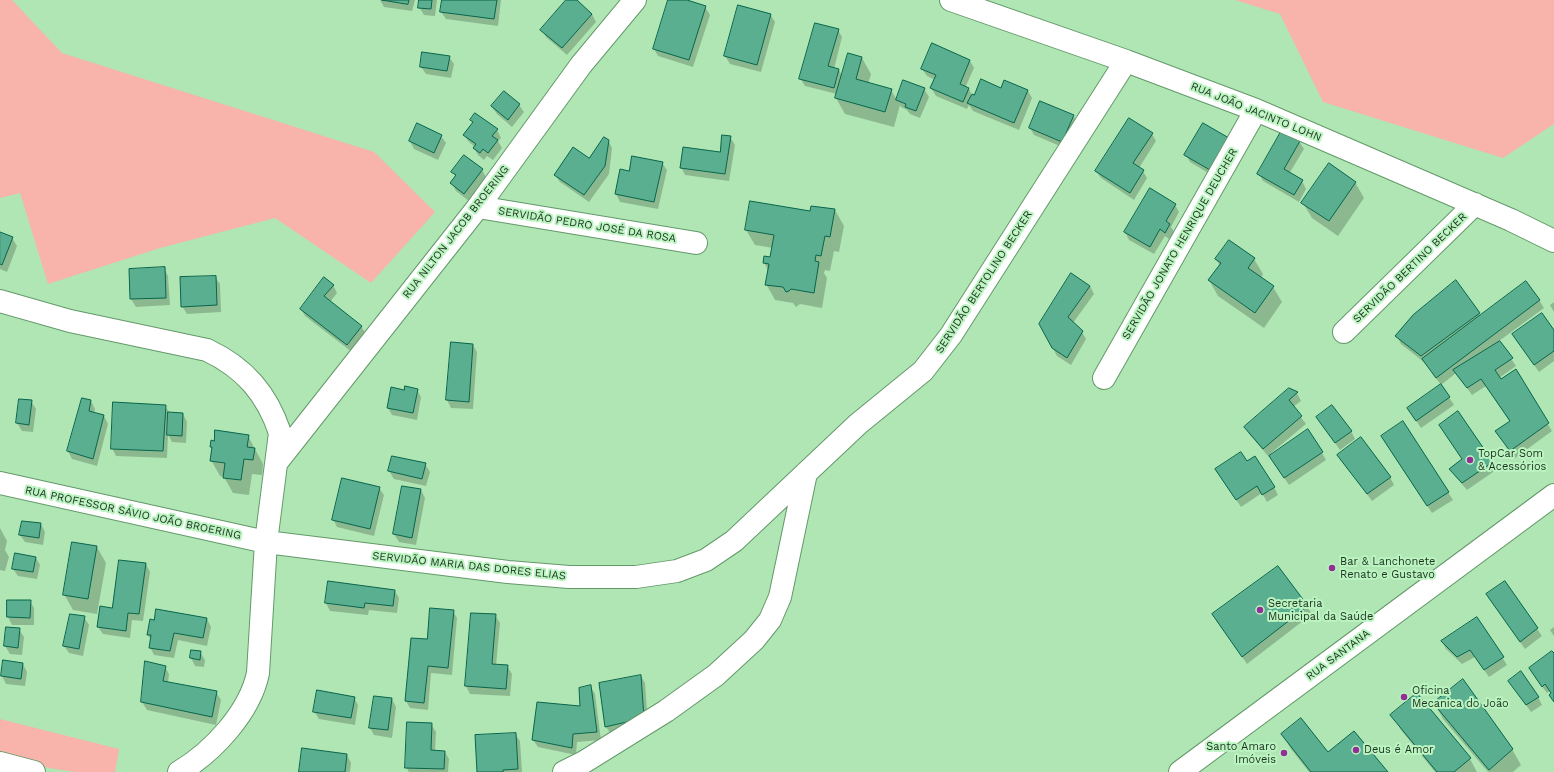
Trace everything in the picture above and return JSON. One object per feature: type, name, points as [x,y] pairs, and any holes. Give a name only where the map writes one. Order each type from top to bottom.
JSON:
[{"type":"street","name":"RUA NILTON JACOB BROERING","points":[[275,463],[478,207],[582,65],[635,0]]},
{"type":"street","name":"RUA JOÃO JACINTO LOHN","points":[[951,0],[1126,61],[1256,110],[1475,204],[1554,241]]},
{"type":"street","name":"SERVIDÃO BERTOLINO BECKER","points":[[806,473],[858,424],[923,370],[936,355],[951,335],[1126,61]]},
{"type":"street","name":"SERVIDÃO JONATO HENRIQUE DEUCHER","points":[[1104,378],[1256,110]]},
{"type":"street","name":"SERVIDÃO BERTINO BECKER","points":[[1344,332],[1475,204]]},
{"type":"street","name":"SERVIDÃO PEDRO JOSÉ DA ROSA","points":[[478,207],[696,243]]},
{"type":"street","points":[[0,301],[70,321],[196,347],[221,357],[244,373],[268,404],[280,433],[266,542],[258,673],[255,685],[243,708],[228,729],[183,771]]},
{"type":"street","name":"SERVIDÃO MARIA DAS DORES ELIAS","points":[[266,542],[508,572],[569,577],[636,577],[677,571],[706,560],[734,541],[806,473]]},
{"type":"street","points":[[564,772],[584,762],[666,712],[716,675],[754,640],[770,620],[780,598],[806,473]]},
{"type":"street","name":"RUA PROFESSOR SÁVIO JOÃO BROERING","points":[[0,483],[266,542]]},
{"type":"street","name":"RUA SANTANA","points":[[1180,772],[1554,495]]},
{"type":"street","points":[[0,763],[34,772]]},
{"type":"shaded area","points":[[0,0],[12,0],[62,53],[374,152],[435,212],[371,283],[275,218],[160,248],[48,284],[20,193],[0,198]]},
{"type":"shaded area","points":[[1235,0],[1554,0],[1554,124],[1503,158],[1323,102],[1280,14]]},
{"type":"shaded area","points":[[0,719],[119,749],[115,772],[75,772],[49,768],[0,754]]},
{"type":"building","points":[[382,0],[409,0],[408,4]]},
{"type":"building","points":[[419,0],[432,0],[431,9],[418,8]]},
{"type":"building","points":[[442,0],[497,0],[494,19],[440,12]]},
{"type":"building","points":[[566,0],[577,0],[592,14],[562,48],[540,30]]},
{"type":"building","points":[[668,0],[687,0],[706,6],[689,60],[653,49]]},
{"type":"building","points":[[738,5],[771,14],[757,65],[724,56]]},
{"type":"building","points":[[815,23],[839,29],[828,66],[839,69],[834,88],[799,79]]},
{"type":"building","points":[[932,43],[970,60],[960,84],[969,88],[963,102],[930,88],[936,75],[921,69]]},
{"type":"building","points":[[422,52],[450,56],[447,71],[420,67]]},
{"type":"building","points":[[848,53],[862,57],[856,79],[892,89],[885,112],[835,98]]},
{"type":"building","points":[[981,79],[1001,88],[1004,80],[1028,90],[1014,123],[967,103],[972,94],[974,95]]},
{"type":"building","points":[[903,80],[925,88],[916,111],[905,107],[906,104],[896,100]]},
{"type":"building","points":[[504,91],[520,104],[508,120],[491,106]]},
{"type":"building","points":[[1040,101],[1074,115],[1062,142],[1029,128]]},
{"type":"building","points":[[475,113],[498,129],[492,136],[498,140],[488,153],[483,149],[480,153],[473,148],[476,144],[463,135],[473,122],[470,120]]},
{"type":"building","points":[[1129,118],[1153,133],[1133,163],[1144,170],[1130,193],[1095,171]]},
{"type":"building","points":[[417,123],[442,135],[434,153],[409,141]]},
{"type":"building","points":[[1203,123],[1229,138],[1210,170],[1184,155]]},
{"type":"building","points":[[1282,130],[1300,141],[1284,169],[1303,180],[1294,195],[1257,174]]},
{"type":"building","points":[[722,135],[731,136],[725,174],[680,168],[683,147],[720,152]]},
{"type":"building","points":[[604,137],[609,140],[605,166],[584,195],[554,175],[573,147],[589,158]]},
{"type":"building","points":[[464,155],[483,169],[464,194],[450,183],[456,175],[451,172]]},
{"type":"building","points":[[632,156],[663,162],[654,202],[615,194],[620,169],[629,171]]},
{"type":"building","points":[[1329,163],[1356,182],[1329,221],[1301,203]]},
{"type":"building","points":[[1150,188],[1176,204],[1166,221],[1170,224],[1165,233],[1160,229],[1150,247],[1124,232]]},
{"type":"building","points":[[750,201],[810,211],[811,206],[835,209],[830,237],[825,236],[821,256],[816,255],[815,261],[819,262],[814,293],[791,289],[786,292],[783,287],[765,285],[769,264],[763,263],[764,256],[770,257],[774,235],[745,230]]},
{"type":"building","points":[[0,232],[13,237],[2,265],[0,264]]},
{"type":"building","points":[[1229,240],[1255,258],[1248,268],[1274,286],[1255,313],[1208,280],[1221,263],[1215,259]]},
{"type":"building","points":[[165,267],[166,298],[130,299],[129,269]]},
{"type":"building","points":[[1071,273],[1090,286],[1068,317],[1083,331],[1067,358],[1052,348],[1039,324]]},
{"type":"building","points":[[216,276],[217,305],[181,307],[180,277]]},
{"type":"building","points":[[324,277],[334,285],[324,296],[362,326],[347,345],[300,309]]},
{"type":"building","points":[[1456,280],[1480,313],[1421,356],[1395,336],[1413,315]]},
{"type":"building","points":[[1526,281],[1540,300],[1436,378],[1422,359]]},
{"type":"building","points":[[1542,313],[1554,330],[1554,351],[1534,365],[1512,334]]},
{"type":"building","points":[[1500,341],[1513,358],[1495,370],[1501,379],[1516,369],[1549,423],[1510,451],[1495,431],[1510,421],[1481,379],[1467,388],[1453,370]]},
{"type":"building","points":[[451,342],[473,344],[469,402],[446,400]]},
{"type":"building","points":[[1441,384],[1450,397],[1416,421],[1407,408]]},
{"type":"building","points":[[405,386],[418,389],[413,413],[387,408],[391,387],[404,390]]},
{"type":"building","points":[[1289,388],[1298,392],[1289,400],[1302,416],[1263,449],[1244,427]]},
{"type":"building","points":[[82,398],[91,400],[89,411],[104,415],[93,459],[67,451]]},
{"type":"building","points":[[19,399],[32,400],[29,425],[16,423]]},
{"type":"building","points":[[113,402],[166,405],[163,451],[111,449]]},
{"type":"building","points":[[1332,405],[1352,431],[1335,443],[1316,417]]},
{"type":"building","points":[[1458,411],[1493,462],[1462,483],[1449,469],[1462,459],[1439,425]]},
{"type":"building","points":[[168,412],[183,413],[182,436],[167,435]]},
{"type":"building","points":[[1403,421],[1449,492],[1427,506],[1381,436]]},
{"type":"building","points":[[1308,429],[1323,452],[1284,478],[1269,456]]},
{"type":"building","points":[[215,430],[249,435],[247,447],[255,448],[253,460],[244,459],[241,480],[223,478],[225,463],[210,461],[212,447],[210,447],[211,440],[214,441]]},
{"type":"building","points":[[1361,437],[1391,477],[1367,494],[1337,455]]},
{"type":"building","points":[[1241,452],[1247,461],[1255,456],[1275,487],[1262,495],[1257,486],[1236,500],[1215,469]]},
{"type":"building","points":[[392,456],[426,463],[422,479],[388,471]]},
{"type":"building","points":[[342,478],[380,487],[370,529],[332,520]]},
{"type":"building","points":[[402,486],[421,489],[412,538],[393,534]]},
{"type":"building","points":[[22,521],[41,523],[39,538],[19,535]]},
{"type":"building","points":[[72,542],[97,546],[88,599],[63,595]]},
{"type":"building","points":[[15,553],[36,557],[33,572],[12,569]]},
{"type":"building","points":[[119,560],[146,563],[139,614],[128,613],[126,631],[97,627],[100,606],[112,608]]},
{"type":"building","name":"Secretaria Municipal da Saúde","points":[[1278,566],[1308,606],[1242,657],[1212,614]]},
{"type":"building","points":[[328,581],[395,590],[393,606],[365,603],[364,608],[325,603]]},
{"type":"building","points":[[1505,581],[1538,628],[1520,642],[1486,594]]},
{"type":"building","points":[[7,600],[31,600],[30,618],[7,617]]},
{"type":"building","points":[[430,608],[454,610],[448,668],[428,666],[424,703],[405,701],[411,638],[427,639]]},
{"type":"building","points":[[156,609],[207,618],[203,638],[174,633],[170,651],[149,648],[151,635],[147,635],[150,619],[154,620]]},
{"type":"building","points":[[471,613],[496,614],[492,664],[508,665],[506,689],[465,686]]},
{"type":"building","points":[[70,614],[85,616],[79,649],[63,646]]},
{"type":"building","points":[[1477,617],[1504,657],[1484,670],[1470,650],[1457,657],[1441,641]]},
{"type":"building","points":[[6,627],[20,628],[18,648],[4,646]]},
{"type":"building","points":[[191,650],[201,651],[200,660],[190,658]]},
{"type":"building","points":[[1552,651],[1554,653],[1554,702],[1549,695],[1551,693],[1545,684],[1542,687],[1529,668]]},
{"type":"building","points":[[3,660],[23,663],[21,679],[1,676]]},
{"type":"building","points":[[145,661],[166,666],[163,681],[217,691],[212,717],[141,702]]},
{"type":"building","points":[[1521,671],[1539,697],[1526,705],[1508,681]]},
{"type":"building","points":[[641,675],[644,718],[605,727],[599,683]]},
{"type":"building","points":[[1463,679],[1513,749],[1489,770],[1433,703]]},
{"type":"building","points":[[591,685],[597,732],[573,734],[572,748],[532,740],[537,702],[580,706],[579,688]]},
{"type":"building","points":[[317,690],[355,697],[351,718],[313,712]]},
{"type":"building","points":[[1417,693],[1471,758],[1454,772],[1437,772],[1390,715]]},
{"type":"building","points":[[374,696],[392,698],[388,730],[369,728]]},
{"type":"building","points":[[1301,718],[1328,752],[1354,731],[1388,772],[1311,772],[1281,734]]},
{"type":"building","points":[[407,722],[432,723],[431,750],[445,751],[444,769],[405,768]]},
{"type":"building","points":[[516,733],[518,769],[503,770],[503,772],[477,772],[475,735]]},
{"type":"building","points":[[302,748],[347,754],[345,772],[299,772]]},
{"type":"place","name":"TopCar Som & Acessórios","points":[[1470,460]]},
{"type":"place","name":"Bar & Lanchonete Renato e Gustavo","points":[[1332,568]]},
{"type":"place","name":"Secretaria Municipal da Saúde","points":[[1260,610]]},
{"type":"place","name":"Oficina Mecanica do João","points":[[1404,697]]},
{"type":"place","name":"Deus é Amor","points":[[1356,750]]},
{"type":"place","name":"Santo Amaro Imóveis","points":[[1284,753]]}]
